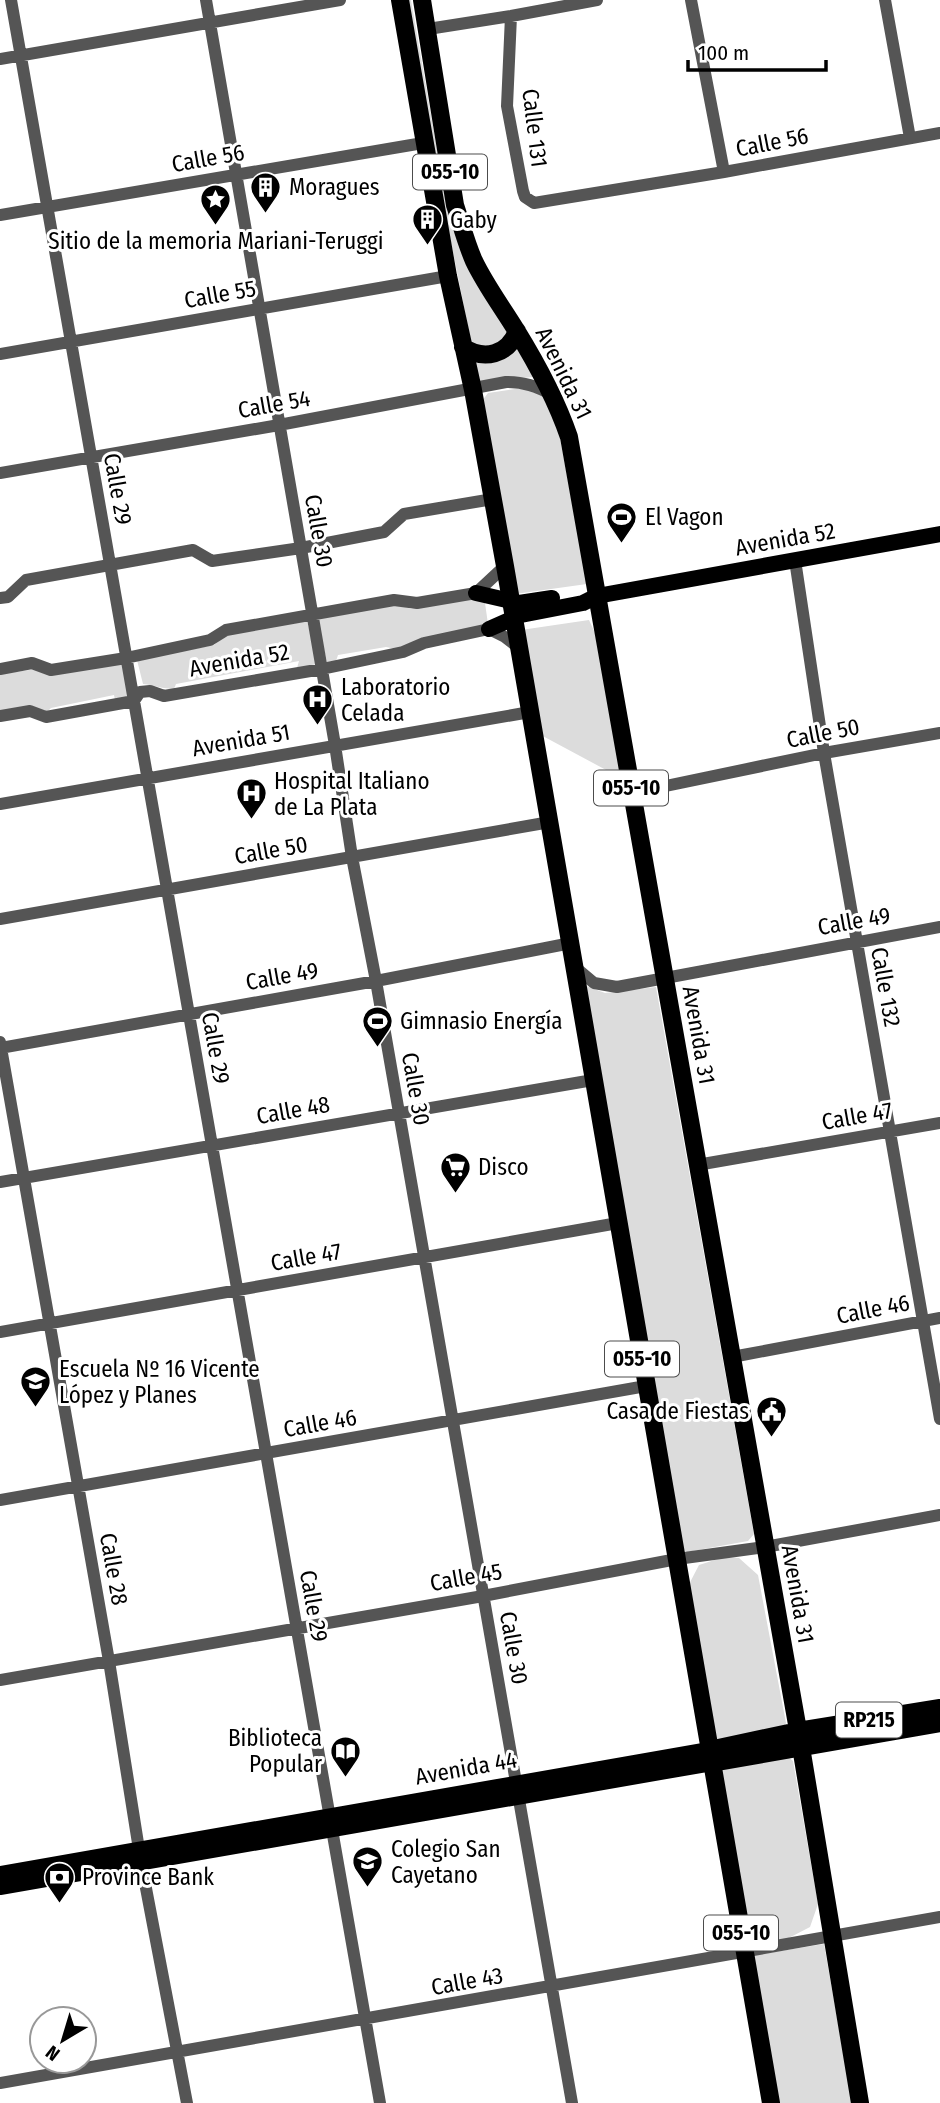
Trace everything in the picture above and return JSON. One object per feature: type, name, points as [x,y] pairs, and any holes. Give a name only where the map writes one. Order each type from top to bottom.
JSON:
[{"type":"highway","name":"055-10","points":[[400,0],[423,143],[505,566],[771,2103]]},
{"type":"highway","name":"Avenida 31","points":[[422,0],[458,215],[473,259],[553,395],[569,437],[799,1739],[860,2103]]},
{"type":"highway","points":[[463,347],[479,355],[497,354],[510,344],[517,331]]},
{"type":"highway","name":"Avenida 44","points":[[710,1756],[940,1708]]},
{"type":"highway","name":"Avenida 44","points":[[799,1739],[940,1723]]},
{"type":"main road","name":"Avenida 52","points":[[489,629],[519,603],[581,594],[597,596],[940,534]]},
{"type":"main road","name":"Avenida 52","points":[[476,593],[512,610]]},
{"type":"main road","points":[[476,593],[489,602],[493,623],[489,629]]},
{"type":"main road","name":"Avenida 44","points":[[0,1874],[140,1855],[710,1756]]},
{"type":"main road","name":"Avenida 44","points":[[0,1887],[140,1855]]},
{"type":"street","name":"Calle 29","points":[[11,0],[380,2103]]},
{"type":"street","name":"Calle 30","points":[[206,0],[352,857],[572,2103]]},
{"type":"street","points":[[0,59],[340,0]]},
{"type":"street","points":[[428,29],[597,0]]},
{"type":"street","points":[[691,0],[724,172]]},
{"type":"street","points":[[885,0],[909,138]]},
{"type":"street","name":"Calle 131","points":[[511,16],[508,106],[523,191],[528,200]]},
{"type":"street","name":"Calle 56","points":[[528,200],[541,204],[940,132]]},
{"type":"street","name":"Calle 56","points":[[0,215],[423,143]]},
{"type":"street","name":"Calle 55","points":[[0,354],[448,276]]},
{"type":"street","name":"Calle 54","points":[[0,473],[279,425],[506,382],[534,385],[553,395]]},
{"type":"street","points":[[0,598],[8,597],[26,580],[193,550],[212,561],[301,548],[384,532],[404,514],[493,499]]},
{"type":"street","name":"Calle 132","points":[[795,560],[824,753],[940,1419]]},
{"type":"street","points":[[476,593],[505,566]]},
{"type":"street","name":"Avenida 52","points":[[0,669],[32,663],[51,670],[126,658],[210,640],[226,629],[394,600],[417,603],[476,593]]},
{"type":"street","points":[[489,629],[505,636],[519,648]]},
{"type":"street","name":"Avenida 52","points":[[0,716],[30,711],[46,717],[134,701],[140,692],[150,691],[164,696],[322,669],[404,652],[424,643],[489,629]]},
{"type":"street","name":"Avenida 51","points":[[0,804],[530,712]]},
{"type":"street","name":"Calle 50","points":[[632,793],[824,753],[940,733]]},
{"type":"street","name":"Calle 50","points":[[0,919],[550,822]]},
{"type":"street","name":"Calle 49","points":[[575,967],[594,983],[617,987],[940,927]]},
{"type":"street","name":"Calle 49","points":[[0,1046],[376,981],[571,943]]},
{"type":"street","name":"Calle 28","points":[[0,1046],[109,1661],[140,1855],[187,2103]]},
{"type":"street","name":"Calle 48","points":[[0,1182],[593,1080]]},
{"type":"street","name":"Calle 47","points":[[698,1165],[940,1123]]},
{"type":"street","name":"Calle 47","points":[[0,1332],[618,1223]]},
{"type":"street","name":"Calle 46","points":[[732,1357],[940,1318]]},
{"type":"street","name":"Calle 46","points":[[0,1500],[646,1386]]},
{"type":"street","name":"Calle 45","points":[[0,1680],[483,1596],[677,1559],[765,1547],[940,1515]]},
{"type":"street","name":"Calle 43","points":[[0,2083],[940,1917]]},
{"type":"shaded area","points":[[408,0],[411,0],[445,195],[510,335],[502,345],[472,347]]},
{"type":"shaded area","points":[[519,347],[534,377],[477,382],[472,358],[497,358]]},
{"type":"shaded area","points":[[522,388],[544,394],[557,422],[587,584],[515,594],[479,405],[488,393]]},
{"type":"shaded area","points":[[480,597],[485,603],[488,624],[401,650],[386,647],[338,655],[336,661],[327,662],[317,618],[397,604],[411,609]]},
{"type":"shaded area","points":[[307,620],[317,664],[297,668],[299,661],[176,684],[174,689],[143,684],[137,660],[214,645],[229,633]]},
{"type":"shaded area","points":[[589,620],[595,633],[621,778],[539,734],[521,630]]},
{"type":"shaded area","points":[[124,663],[132,696],[115,700],[114,695],[51,708],[48,711],[0,711],[0,674]]},
{"type":"shaded area","points":[[581,984],[605,993],[656,987],[754,1534],[748,1541],[687,1552],[681,1548]]},
{"type":"shaded area","points":[[724,1557],[739,1558],[758,1575],[786,1723],[782,1730],[720,1741],[713,1736],[686,1590],[699,1565]]},
{"type":"shaded area","points":[[787,1756],[793,1761],[818,1904],[810,1927],[781,1942],[758,1935],[745,1922],[719,1775],[726,1766]]},
{"type":"shaded area","points":[[824,1944],[852,2103],[775,2103],[749,1956]]},
{"type":"place","name":"Moragues","points":[[266,214]]},
{"type":"place","name":"Sitio de la memoria Mariani-Teruggi","points":[[216,227]]},
{"type":"place","name":"Gaby","points":[[427,247]]},
{"type":"place","name":"El Vagon","points":[[622,544]]},
{"type":"place","name":"Laboratorio Celada","points":[[318,727]]},
{"type":"place","name":"Hospital Italiano de La Plata","points":[[251,821]]},
{"type":"place","name":"Gimnasio Energía","points":[[377,1048]]},
{"type":"place","name":"Disco","points":[[455,1194]]},
{"type":"place","name":"Escuela Nº 16 Vicente López y Planes","points":[[36,1409]]},
{"type":"place","name":"Casa de Fiestas","points":[[772,1438]]},
{"type":"place","name":"Biblioteca Popular","points":[[345,1778]]},
{"type":"place","name":"Colegio San Cayetano","points":[[368,1889]]},
{"type":"place","name":"Province Bank","points":[[59,1904]]}]
